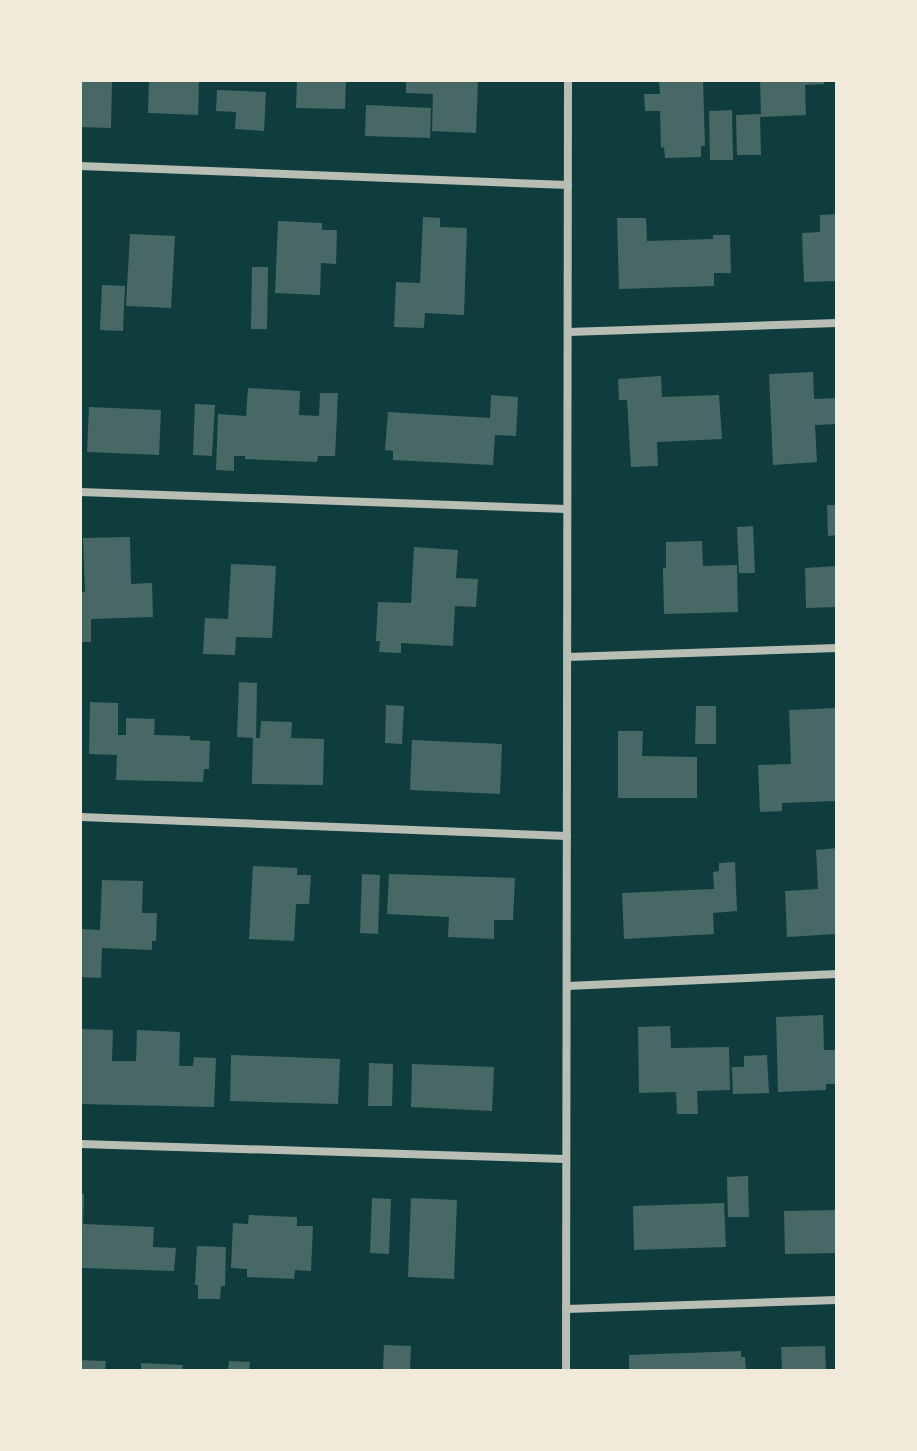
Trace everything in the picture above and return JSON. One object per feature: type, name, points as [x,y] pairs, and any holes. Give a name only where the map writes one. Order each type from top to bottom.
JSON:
[{"type":"street","points":[[566,1371],[568,80]]},
{"type":"street","points":[[80,166],[568,185]]},
{"type":"street","points":[[568,332],[837,323]]},
{"type":"street","points":[[80,492],[567,509]]},
{"type":"street","points":[[567,657],[837,648]]},
{"type":"street","points":[[80,817],[567,836]]},
{"type":"street","points":[[567,986],[837,974]]},
{"type":"street","points":[[80,1144],[566,1159]]},
{"type":"street","points":[[566,1309],[837,1300]]},
{"type":"building","points":[[80,80],[112,80],[111,128],[80,127]]},
{"type":"building","points":[[149,80],[199,80],[198,115],[148,113]]},
{"type":"building","points":[[297,80],[346,80],[345,109],[296,108]]},
{"type":"building","points":[[406,80],[478,80],[476,133],[432,131],[433,94],[406,93]]},
{"type":"building","points":[[659,80],[703,80],[705,146],[701,146],[701,157],[665,158],[664,147],[661,148],[660,111],[645,111],[644,94],[660,94]]},
{"type":"building","points":[[760,80],[824,80],[824,84],[805,85],[806,115],[760,117],[761,155],[737,155],[736,115],[761,114]]},
{"type":"building","points":[[217,90],[266,92],[264,131],[235,129],[236,112],[216,111]]},
{"type":"building","points":[[366,105],[431,108],[430,138],[365,136]]},
{"type":"building","points":[[732,110],[733,160],[710,160],[709,111]]},
{"type":"building","points":[[837,214],[837,281],[804,282],[802,233],[820,232],[820,215]]},
{"type":"building","points":[[423,217],[440,218],[440,227],[467,228],[464,315],[425,313],[424,328],[394,327],[396,282],[420,283]]},
{"type":"building","points":[[617,218],[646,218],[647,241],[713,239],[713,235],[730,235],[731,273],[714,273],[714,286],[619,289]]},
{"type":"building","points":[[278,221],[322,223],[322,230],[337,230],[336,264],[321,263],[320,295],[275,293]]},
{"type":"building","points":[[130,234],[175,236],[171,308],[126,306]]},
{"type":"building","points":[[252,267],[268,267],[267,329],[251,329]]},
{"type":"building","points":[[102,285],[125,286],[123,331],[100,330]]},
{"type":"building","points":[[813,372],[814,399],[837,398],[837,424],[815,425],[817,462],[773,465],[769,374]]},
{"type":"building","points":[[661,376],[662,397],[719,395],[722,439],[657,442],[658,466],[631,467],[627,400],[619,400],[618,379]]},
{"type":"building","points":[[248,388],[300,391],[299,415],[319,416],[320,393],[338,393],[335,456],[318,456],[317,462],[234,456],[234,471],[216,470],[218,414],[246,416]]},
{"type":"building","points":[[491,395],[518,397],[516,436],[495,435],[493,465],[393,460],[393,451],[385,450],[388,412],[490,418]]},
{"type":"building","points":[[195,404],[215,405],[212,456],[193,455]]},
{"type":"building","points":[[89,407],[161,410],[159,455],[87,452]]},
{"type":"building","points":[[827,505],[837,505],[837,535],[828,536]]},
{"type":"building","points":[[753,526],[755,573],[739,573],[737,527]]},
{"type":"building","points":[[130,537],[131,584],[152,583],[153,617],[91,619],[91,642],[80,642],[80,592],[85,592],[83,538]]},
{"type":"building","points":[[702,541],[703,566],[737,565],[738,612],[664,614],[666,542]]},
{"type":"building","points":[[414,547],[458,550],[456,578],[478,579],[476,607],[455,606],[453,646],[401,643],[401,653],[379,652],[380,641],[376,641],[378,602],[411,603]]},
{"type":"building","points":[[231,564],[276,566],[272,638],[236,637],[235,655],[203,654],[205,618],[228,619]]},
{"type":"building","points":[[837,566],[837,607],[806,608],[805,568]]},
{"type":"building","points":[[239,682],[257,683],[256,738],[260,738],[261,721],[292,722],[291,738],[324,739],[323,785],[252,784],[253,738],[237,737]]},
{"type":"building","points":[[90,702],[118,703],[118,735],[126,735],[126,718],[155,719],[154,735],[190,736],[190,740],[210,741],[209,769],[204,769],[203,782],[116,780],[117,755],[89,754]]},
{"type":"building","points":[[386,705],[404,706],[402,744],[385,743]]},
{"type":"building","points":[[696,706],[716,706],[716,744],[695,744]]},
{"type":"building","points":[[837,708],[837,801],[782,803],[782,811],[760,812],[758,765],[791,764],[789,710]]},
{"type":"building","points":[[618,731],[643,731],[642,756],[697,757],[697,798],[618,798]]},
{"type":"building","points":[[412,740],[502,744],[500,794],[410,790]]},
{"type":"building","points":[[837,848],[837,934],[787,937],[785,891],[818,889],[816,850]]},
{"type":"building","points":[[735,862],[737,911],[713,913],[714,934],[624,939],[622,893],[714,889],[713,872],[719,871],[719,863]]},
{"type":"building","points":[[253,866],[297,868],[297,875],[311,875],[309,904],[296,904],[294,941],[249,939]]},
{"type":"building","points":[[362,874],[380,875],[378,934],[360,933]]},
{"type":"building","points":[[389,874],[515,878],[513,920],[494,920],[494,939],[448,937],[449,917],[387,914]]},
{"type":"building","points":[[102,880],[143,881],[142,913],[157,913],[156,941],[152,941],[152,950],[102,948],[101,978],[80,977],[82,929],[100,930]]},
{"type":"building","points":[[823,1015],[824,1050],[837,1050],[837,1084],[826,1084],[826,1090],[778,1092],[776,1017]]},
{"type":"building","points":[[670,1026],[671,1048],[729,1047],[730,1090],[697,1091],[698,1114],[677,1114],[676,1092],[639,1093],[638,1027]]},
{"type":"building","points":[[80,1029],[113,1030],[112,1061],[136,1061],[137,1030],[180,1032],[179,1066],[193,1066],[194,1057],[216,1058],[214,1107],[80,1104]]},
{"type":"building","points":[[231,1055],[340,1059],[338,1104],[230,1101]]},
{"type":"building","points":[[767,1055],[769,1093],[733,1094],[732,1067],[744,1067],[744,1056]]},
{"type":"building","points":[[369,1063],[393,1064],[392,1106],[368,1106]]},
{"type":"building","points":[[412,1064],[494,1067],[492,1111],[411,1107]]},
{"type":"building","points":[[748,1176],[749,1217],[728,1217],[727,1177]]},
{"type":"building","points":[[80,1194],[84,1194],[83,1224],[154,1227],[153,1247],[176,1248],[174,1271],[80,1268]]},
{"type":"building","points":[[372,1198],[391,1199],[389,1254],[370,1253]]},
{"type":"building","points":[[411,1198],[457,1200],[454,1279],[408,1277]]},
{"type":"building","points":[[724,1203],[726,1247],[634,1250],[633,1206]]},
{"type":"building","points":[[837,1210],[837,1253],[785,1254],[784,1211]]},
{"type":"building","points":[[249,1215],[297,1217],[297,1226],[313,1226],[311,1271],[295,1270],[294,1279],[247,1277],[247,1269],[231,1268],[233,1223],[248,1224]]},
{"type":"building","points":[[197,1246],[226,1247],[225,1286],[221,1286],[220,1299],[198,1299],[198,1285],[195,1285]]},
{"type":"building","points":[[384,1345],[411,1346],[410,1371],[383,1371]]},
{"type":"building","points":[[825,1346],[826,1371],[782,1371],[781,1347]]},
{"type":"building","points":[[741,1351],[741,1357],[745,1357],[746,1371],[629,1371],[629,1355]]},
{"type":"building","points":[[80,1360],[106,1361],[105,1371],[80,1371]]},
{"type":"building","points":[[229,1361],[250,1362],[249,1371],[228,1371]]},
{"type":"building","points":[[141,1363],[183,1365],[182,1371],[141,1371]]}]
